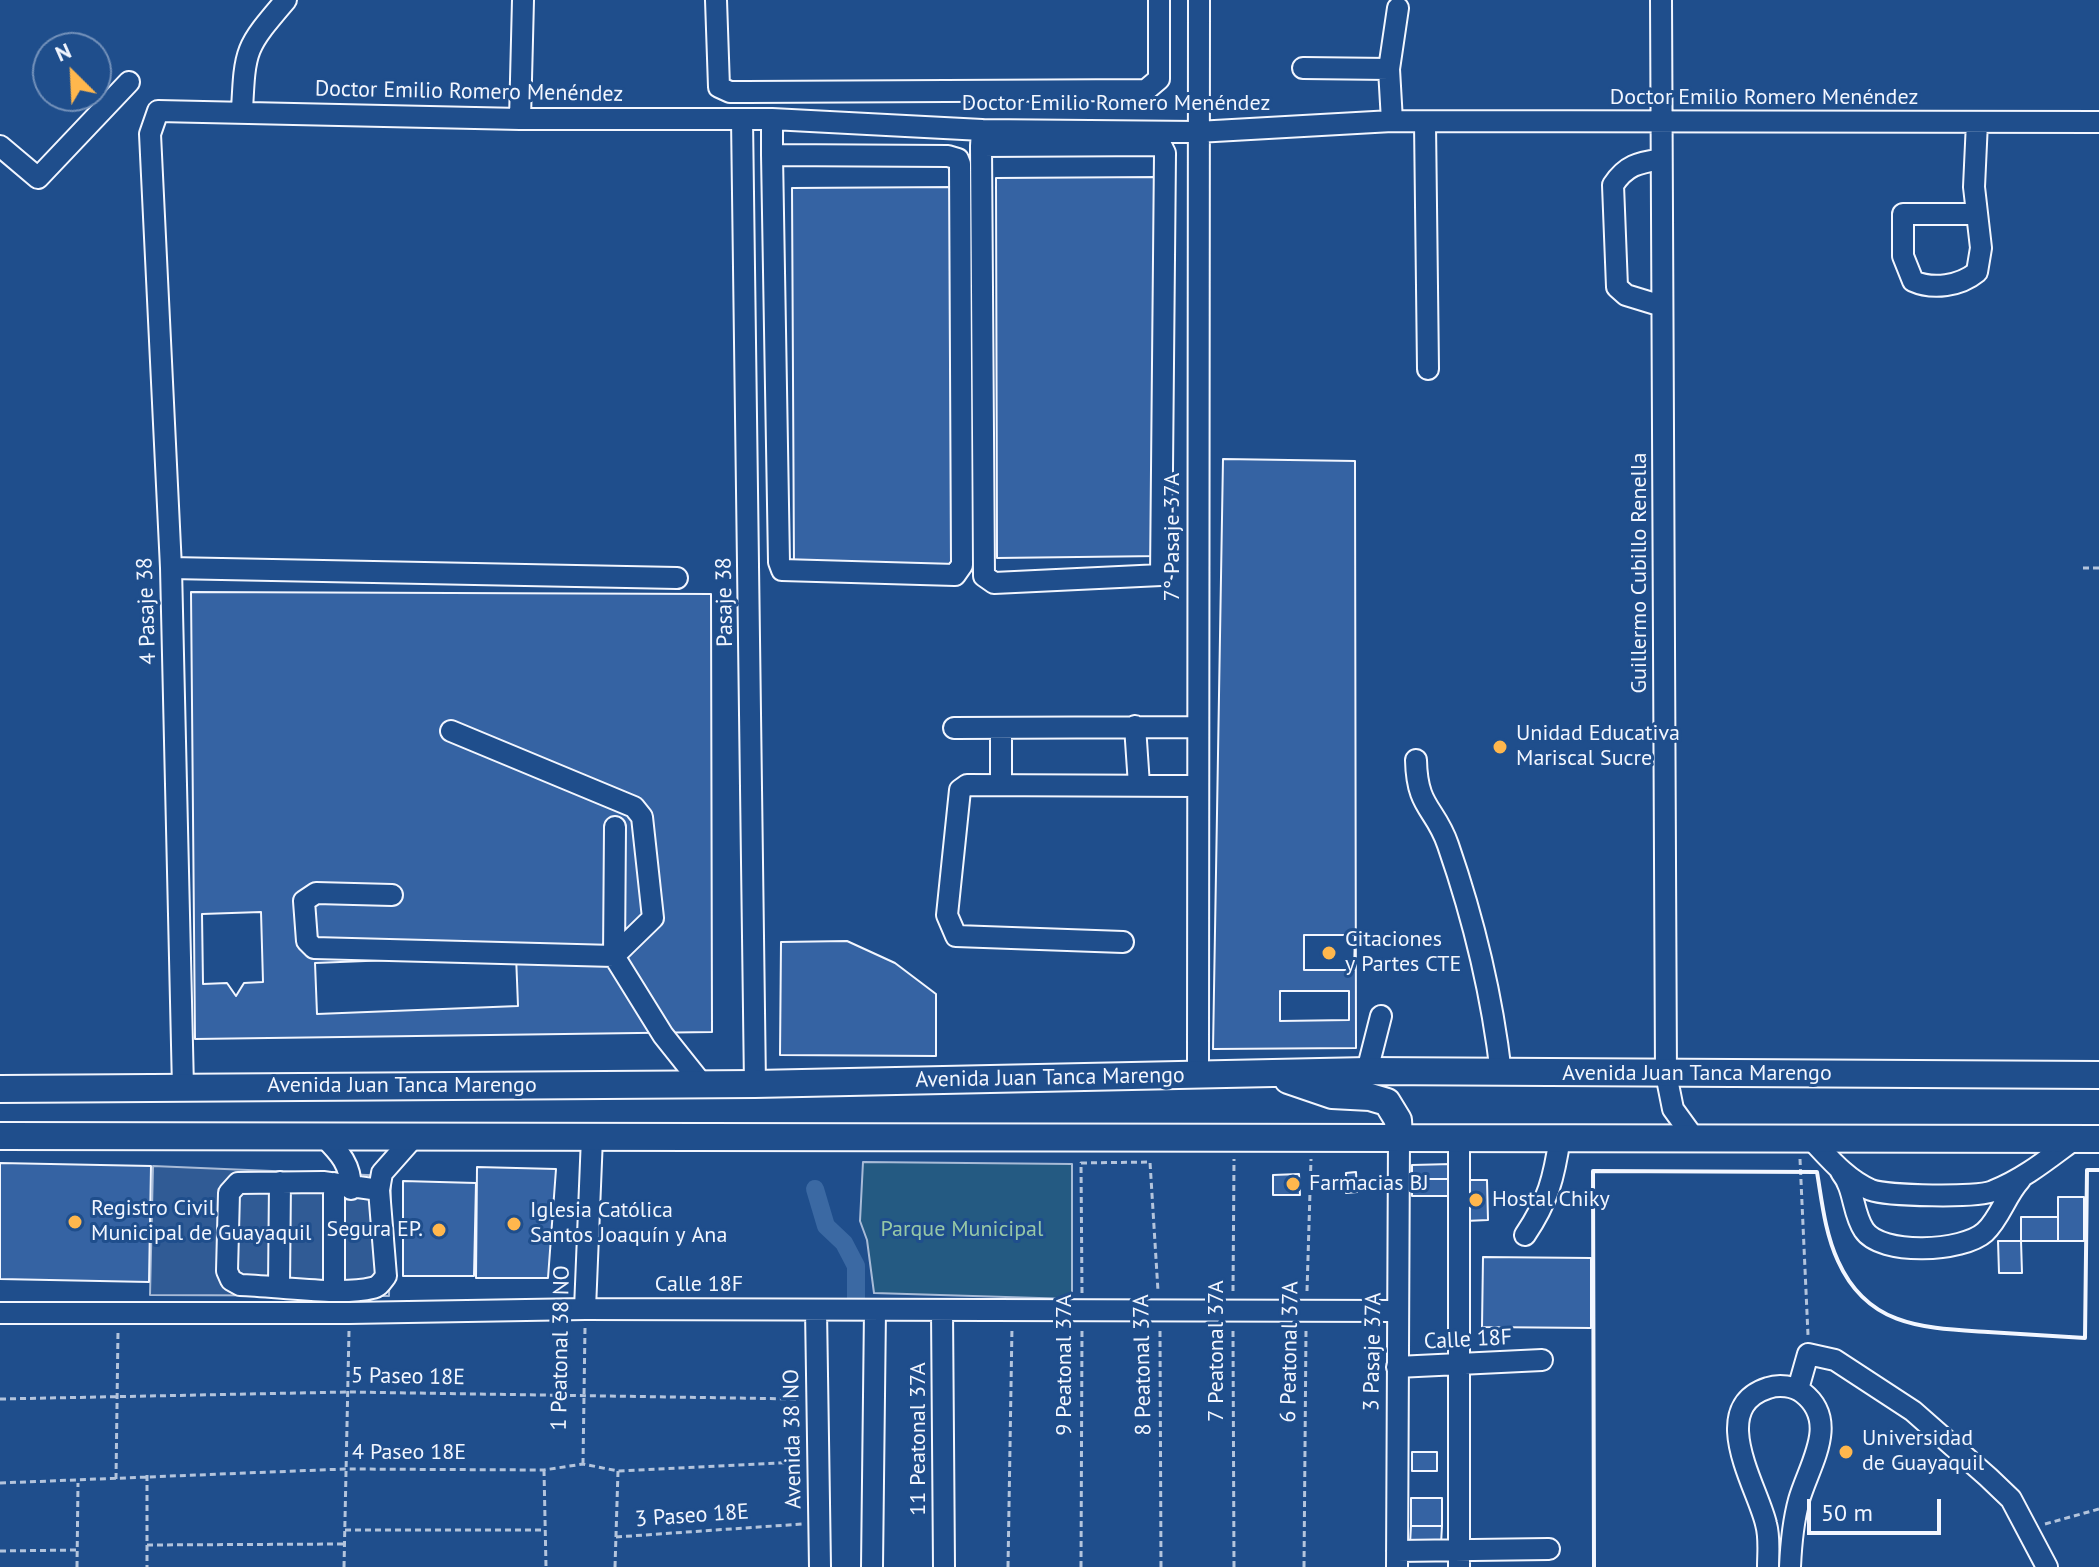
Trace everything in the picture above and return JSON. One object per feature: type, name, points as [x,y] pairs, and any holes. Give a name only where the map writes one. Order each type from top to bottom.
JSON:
[{"type":"main road","name":"Avenida Juan Tanca Marengo","points":[[0,1089],[755,1084],[1367,1071],[2099,1075]]},
{"type":"main road","points":[[1270,1073],[1332,1095],[1370,1097],[1387,1102],[1398,1120],[1399,1137]]},
{"type":"main road","points":[[0,1105],[78,1102],[127,1089]]},
{"type":"main road","points":[[0,1136],[2087,1139]]},
{"type":"street","points":[[242,111],[245,57],[258,33],[286,0]]},
{"type":"street","points":[[520,119],[523,0]]},
{"type":"street","points":[[716,0],[719,87],[738,92],[1146,90],[1159,79],[1159,0]]},
{"type":"street","name":"7° Pasaje 37A","points":[[1198,1074],[1199,0]]},
{"type":"street","name":"Guillermo Cubillo Renella","points":[[1661,0],[1666,1074],[1673,1109],[1694,1138]]},
{"type":"street","points":[[1392,121],[1389,69],[1398,8]]},
{"type":"street","points":[[1303,68],[1389,69]]},
{"type":"street","points":[[0,146],[38,178],[129,82]]},
{"type":"street","name":"Doctor Emilio Romero Menéndez","points":[[150,134],[158,111],[520,119],[772,119],[982,138],[1197,132],[1392,121],[2099,122]]},
{"type":"street","name":"Pasaje 38","points":[[742,119],[755,1084]]},
{"type":"street","points":[[772,119],[772,155],[782,570],[955,575],[962,565],[958,159],[948,156],[772,155]]},
{"type":"street","points":[[1976,214],[1903,214],[1903,256],[1913,281],[1924,287],[1948,285],[1968,280],[1977,272],[1981,248],[1974,187],[1977,122]]},
{"type":"street","points":[[1425,123],[1428,369]]},
{"type":"street","name":"4 Pasaje 38","points":[[150,134],[171,568],[183,1088]]},
{"type":"street","points":[[1161,575],[1165,153],[1161,145],[982,138],[984,576],[994,583],[1161,575],[1197,579]]},
{"type":"street","points":[[1661,159],[1635,163],[1622,171],[1613,185],[1617,287],[1626,295],[1662,306]]},
{"type":"street","points":[[171,568],[677,578]]},
{"type":"street","points":[[1135,726],[1139,785]]},
{"type":"street","points":[[954,728],[1198,727]]},
{"type":"street","points":[[1001,728],[1001,785]]},
{"type":"street","points":[[392,895],[316,893],[308,896],[304,901],[307,941],[314,948],[614,956],[653,918],[642,817],[634,807],[451,731]]},
{"type":"street","points":[[1416,760],[1417,788],[1447,840],[1486,969],[1501,1073]]},
{"type":"street","points":[[1123,942],[956,936],[947,915],[960,790],[967,785],[1197,786]]},
{"type":"street","points":[[615,827],[614,956],[663,1035],[702,1084]]},
{"type":"street","points":[[1367,1071],[1381,1016]]},
{"type":"street","points":[[324,1137],[343,1156],[351,1175],[342,1186],[334,1289]]},
{"type":"street","name":"1 Peatonal 38 NO","points":[[585,1309],[592,1137]]},
{"type":"street","name":"3 Pasaje 37A","points":[[1397,1559],[1399,1137]]},
{"type":"street","points":[[1459,1137],[1459,1559]]},
{"type":"street","points":[[1525,1235],[1544,1207],[1555,1174],[1560,1137]]},
{"type":"street","points":[[379,1190],[280,1182],[238,1183],[229,1193],[227,1271],[231,1280],[240,1285],[372,1288],[386,1276],[379,1190],[382,1173],[413,1138]]},
{"type":"street","points":[[1805,1139],[1839,1169],[1873,1191],[1975,1196],[2026,1175],[2087,1139]]},
{"type":"street","points":[[1839,1169],[1849,1183],[1863,1229],[1873,1241],[1887,1247],[1952,1246],[1971,1241],[1986,1231],[2013,1188],[2026,1175]]},
{"type":"street","points":[[279,1286],[280,1182]]},
{"type":"street","name":"Calle 18F","points":[[0,1313],[585,1309],[1398,1311]]},
{"type":"street","name":"Avenida 38 NO","points":[[816,1310],[820,1567]]},
{"type":"street","points":[[872,1567],[875,1310]]},
{"type":"street","name":"11 Peatonal 37A","points":[[942,1311],[944,1567]]},
{"type":"street","points":[[1798,1389],[1808,1354],[1835,1360],[1913,1411],[2011,1499],[2047,1567]]},
{"type":"street","name":"Calle 18F","points":[[1397,1367],[1459,1367],[1542,1360]]},
{"type":"street","points":[[1768,1567],[1767,1526],[1740,1453],[1737,1433],[1742,1411],[1754,1396],[1768,1388],[1798,1389],[1811,1400],[1821,1429],[1820,1445],[1793,1526],[1790,1567]]},
{"type":"street","points":[[1397,1559],[1459,1559],[1549,1549]]},
{"type":"path","points":[[2083,568],[2099,568]]},
{"type":"path","name":"7 Peatonal 37A","points":[[1234,1136],[1234,1567]]},
{"type":"path","name":"6 Peatonal 37A","points":[[1304,1567],[1306,1311],[1312,1137]]},
{"type":"path","points":[[1805,1139],[1807,1327]]},
{"type":"path","name":"9 Peatonal 37A","points":[[1081,1567],[1081,1163],[1150,1162]]},
{"type":"path","name":"8 Peatonal 37A","points":[[1150,1162],[1160,1311],[1161,1567]]},
{"type":"path","name":"1 Peatonal 38 NO","points":[[583,1464],[585,1309]]},
{"type":"path","points":[[1008,1567],[1012,1311]]},
{"type":"path","points":[[116,1479],[118,1313]]},
{"type":"path","points":[[344,1567],[349,1313]]},
{"type":"path","name":"5 Paseo 18E","points":[[0,1399],[348,1392],[815,1399]]},
{"type":"path","name":"4 Paseo 18E","points":[[0,1483],[345,1469],[544,1470],[583,1464],[618,1471],[816,1461]]},
{"type":"path","points":[[544,1470],[546,1567]]},
{"type":"path","points":[[615,1567],[618,1471]]},
{"type":"path","points":[[147,1475],[147,1567]]},
{"type":"path","points":[[77,1567],[78,1481]]},
{"type":"path","points":[[2026,1525],[2041,1525],[2099,1509]]},
{"type":"path","name":"3 Paseo 18E","points":[[616,1537],[818,1523]]},
{"type":"path","points":[[345,1530],[545,1530]]},
{"type":"path","points":[[147,1545],[344,1544]]},
{"type":"path","points":[[0,1551],[77,1550]]},
{"type":"green space","name":"Parque Municipal","points":[[863,1162],[1072,1164],[1072,1299],[874,1293],[867,1240],[860,1221]]},
{"type":"shaded area","points":[[153,1166],[391,1176],[389,1296],[150,1295]]},
{"type":"building","points":[[1157,177],[1159,556],[997,558],[996,178]]},
{"type":"building","points":[[954,187],[955,566],[794,568],[792,188]]},
{"type":"building","points":[[1223,459],[1355,461],[1356,1048],[1213,1049]]},
{"type":"building","points":[[191,592],[711,594],[712,1032],[195,1039]]},
{"type":"building","points":[[261,912],[263,982],[244,983],[236,996],[227,983],[203,984],[202,914]]},
{"type":"building","name":"Citaciones y Partes CTE","points":[[1304,935],[1355,935],[1354,970],[1304,970]]},
{"type":"building","points":[[847,941],[895,963],[936,994],[936,1056],[780,1055],[781,942]]},
{"type":"building","points":[[516,955],[518,1006],[317,1014],[315,963]]},
{"type":"building","points":[[1280,991],[1349,991],[1349,1020],[1280,1021]]},
{"type":"building","name":"Registro Civil Municipal de Guayaquil","points":[[0,1163],[151,1166],[149,1282],[0,1279]]},
{"type":"building","points":[[1452,1164],[1451,1179],[1412,1179],[1412,1165]]},
{"type":"building","name":"Iglesia Católica Santos Joaquín y Ana","points":[[477,1167],[556,1169],[548,1278],[476,1278]]},
{"type":"building","points":[[1356,1172],[1357,1192],[1346,1193],[1346,1173]]},
{"type":"building","points":[[1299,1174],[1300,1195],[1273,1195],[1273,1175]]},
{"type":"building","points":[[1412,1179],[1451,1179],[1452,1196],[1412,1196]]},
{"type":"building","name":"Hostal Chiky","points":[[1464,1180],[1487,1180],[1488,1220],[1465,1221]]},
{"type":"building","name":"Segura EP.","points":[[403,1181],[476,1183],[474,1276],[403,1276]]},
{"type":"building","points":[[2058,1197],[2084,1197],[2084,1241],[2058,1241]]},
{"type":"building","points":[[2021,1217],[2058,1217],[2058,1241],[2021,1241]]},
{"type":"building","points":[[1998,1241],[2021,1241],[2022,1273],[1999,1273]]},
{"type":"building","points":[[1483,1257],[1591,1258],[1591,1328],[1482,1327]]},
{"type":"building","points":[[1412,1452],[1437,1452],[1437,1471],[1412,1471]]},
{"type":"building","points":[[1411,1498],[1442,1498],[1442,1526],[1411,1526]]},
{"type":"building","points":[[1411,1526],[1442,1526],[1441,1544],[1410,1544]]},
{"type":"waterway","points":[[815,1189],[826,1226],[844,1243],[856,1266],[856,1300]]},
{"type":"wall","points":[[1594,1567],[1593,1171],[1817,1172],[1827,1228],[1838,1261],[1850,1283],[1865,1300],[1882,1312],[1901,1320],[1942,1329],[2085,1338],[2087,1170],[2099,1170]]},
{"type":"place","name":"Unidad Educativa Mariscal Sucre","points":[[1500,747]]},
{"type":"place","name":"Citaciones y Partes CTE","points":[[1329,953]]},
{"type":"place","name":"Farmacias BJ","points":[[1293,1184]]},
{"type":"place","name":"Hostal Chiky","points":[[1476,1200]]},
{"type":"place","name":"Registro Civil Municipal de Guayaquil","points":[[75,1222]]},
{"type":"place","name":"Iglesia Católica Santos Joaquín y Ana","points":[[514,1224]]},
{"type":"place","name":"Segura EP.","points":[[439,1230]]},
{"type":"place","name":"Universidad de Guayaquil","points":[[1846,1452]]}]
